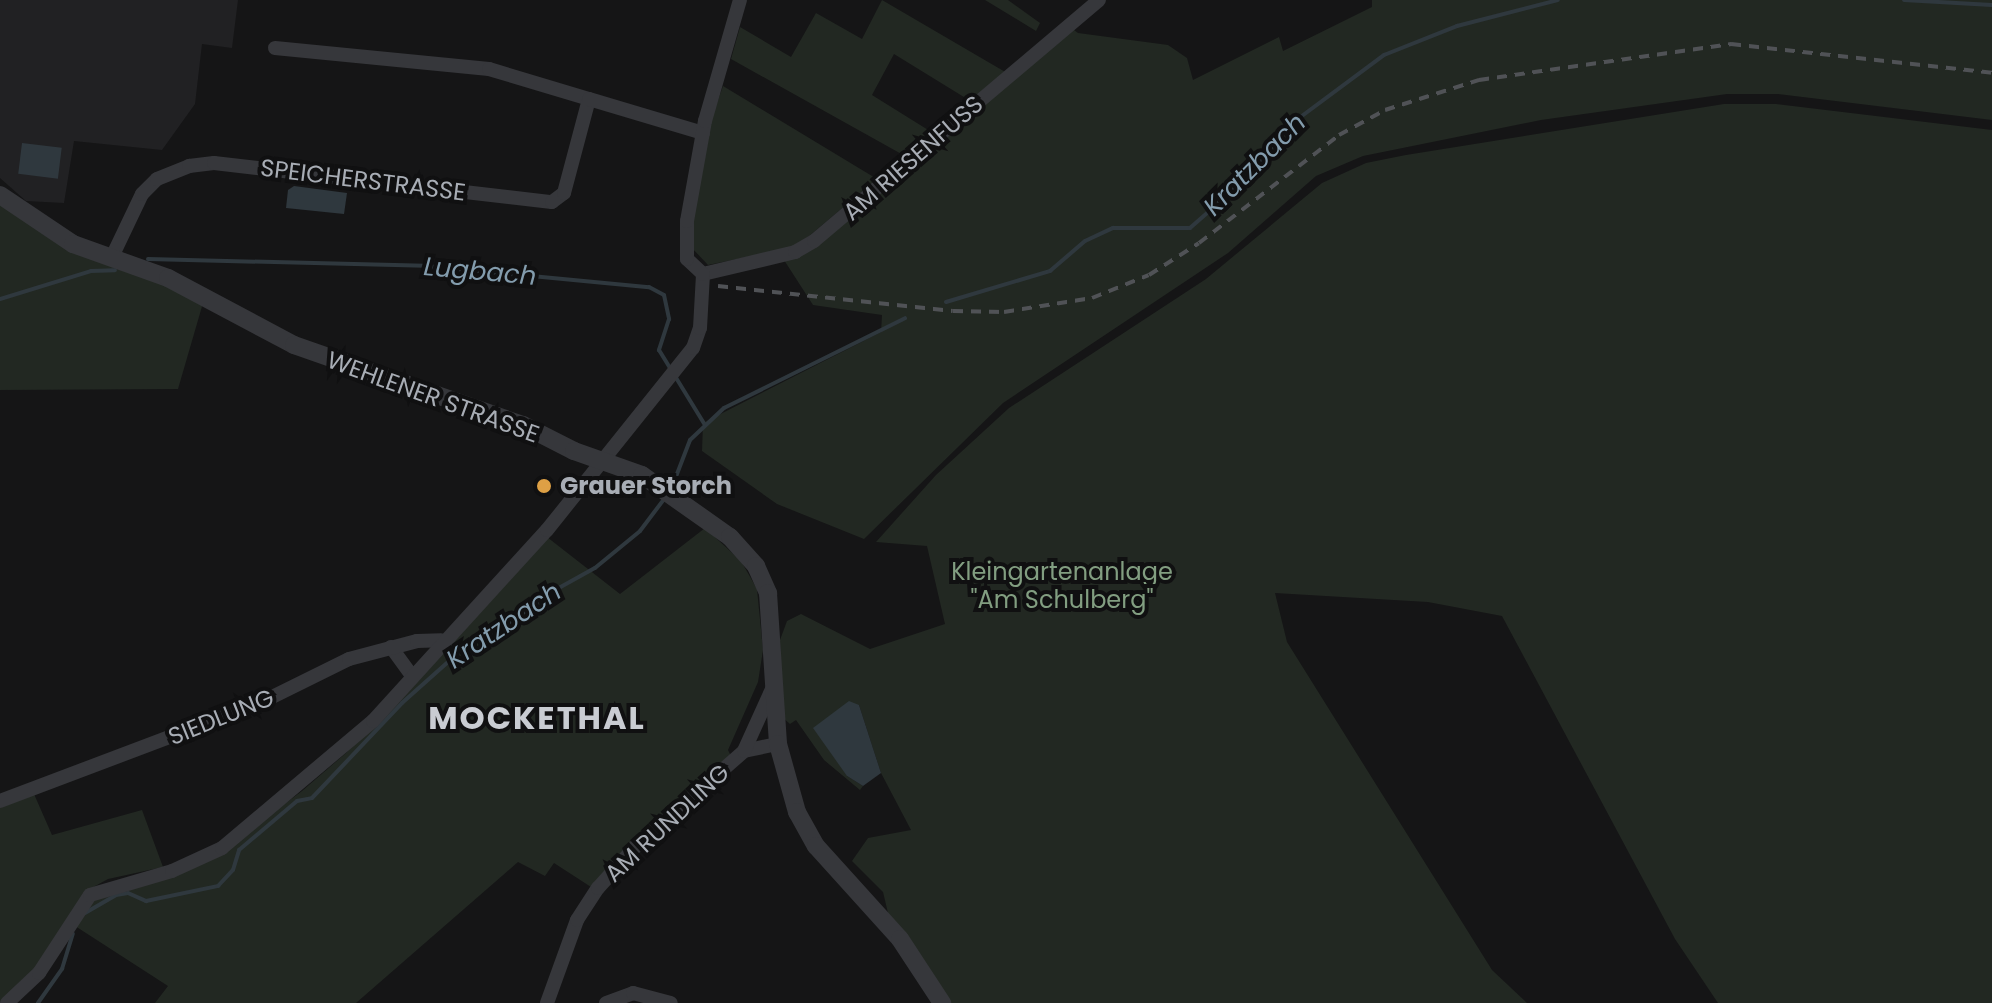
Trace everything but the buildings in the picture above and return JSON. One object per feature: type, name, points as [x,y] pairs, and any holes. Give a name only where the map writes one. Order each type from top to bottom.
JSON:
[{"type":"street","points":[[7,1003],[39,973],[90,895],[172,871],[222,848],[351,742],[441,640],[540,538],[693,348],[700,328],[703,274],[687,259],[685,244],[703,133],[740,0]]},
{"type":"street","name":"AM RIESENFUSS","points":[[703,274],[795,252],[814,241],[1099,0]]},
{"type":"street","points":[[275,48],[489,69],[703,133]]},
{"type":"street","name":"SPEICHERSTRASSE","points":[[111,259],[142,194],[157,179],[214,163],[552,202],[564,193],[589,99]]},
{"type":"street","name":"WEHLENER STRASSE","points":[[0,195],[73,244],[168,278],[294,345],[523,425],[662,487],[730,537],[756,566],[771,611],[772,689],[778,744],[789,793],[816,846],[900,939],[942,1003]]},
{"type":"street","name":"SIEDLUNG","points":[[0,801],[262,702],[349,659],[391,647],[441,640]]},
{"type":"street","points":[[391,647],[411,675]]},
{"type":"street","name":"AM RUNDLING","points":[[547,1003],[577,920],[598,888],[636,846],[744,751],[772,689]]},
{"type":"street","points":[[744,751],[778,744]]},
{"type":"street","points":[[606,1003],[633,993],[671,1003]]},
{"type":"shaded area","points":[[0,0],[238,0],[232,48],[202,44],[195,104],[162,150],[74,141],[64,203],[26,201],[0,178]]},
{"type":"shaded area","points":[[22,143],[62,148],[58,179],[18,174]]},
{"type":"shaded area","points":[[294,186],[347,193],[344,214],[286,208],[288,190]]},
{"type":"shaded area","points":[[849,701],[859,705],[881,773],[863,786],[847,776],[813,728]]},
{"type":"green space","points":[[882,0],[1007,73],[972,102],[894,54],[872,95],[933,133],[905,156],[731,59],[740,27],[791,57],[816,13],[862,39]]},
{"type":"green space","points":[[985,0],[1008,0],[1040,23],[1036,31]]},
{"type":"green space","points":[[1372,0],[1992,0],[1992,120],[1778,94],[1727,94],[1541,120],[1363,156],[1316,176],[1228,253],[1003,403],[864,539],[777,504],[702,451],[703,423],[881,332],[882,315],[813,305],[784,260],[1070,27],[1078,33],[1168,45],[1187,58],[1193,80],[1279,37],[1283,51],[1372,7]]},
{"type":"green space","points":[[723,86],[877,179],[796,247],[708,265],[691,247],[692,226],[709,126]]},
{"type":"green space","name":"Kleingartenanlage \"Am Schulberg\"","points":[[1724,104],[1776,104],[1992,130],[1992,1003],[1718,1003],[1675,939],[1502,616],[1428,602],[1275,593],[1287,642],[1492,970],[1527,1003],[948,1003],[888,913],[883,892],[852,861],[868,838],[911,830],[881,773],[859,705],[847,776],[863,786],[860,790],[824,760],[796,720],[790,724],[782,717],[780,640],[787,621],[801,614],[870,649],[945,624],[927,546],[876,542],[936,475],[1009,408],[1206,279],[1322,183],[1366,163],[1406,155]]},
{"type":"green space","points":[[0,204],[203,303],[178,389],[0,390]]},
{"type":"green space","points":[[705,528],[741,561],[757,589],[763,650],[758,682],[728,750],[731,756],[591,887],[554,863],[545,876],[518,862],[356,1003],[155,1003],[168,986],[72,924],[94,897],[223,850],[302,791],[346,753],[547,537],[620,594]]},
{"type":"green space","points":[[34,794],[52,835],[142,810],[163,867],[108,879],[86,891],[37,969],[0,1003],[0,807]]},
{"type":"waterway","name":"Kratzbach","points":[[946,302],[1050,271],[1085,241],[1113,228],[1190,228],[1255,171],[1283,130],[1384,55],[1457,26],[1558,0]]},
{"type":"waterway","name":"Kratzbach","points":[[1904,0],[1992,5]]},
{"type":"waterway","name":"Lugbach","points":[[148,259],[425,266],[649,287],[664,295],[669,319],[659,350],[705,425]]},
{"type":"waterway","name":"Lugbach","points":[[0,299],[91,271],[115,270]]},
{"type":"waterway","name":"Kratzbach","points":[[672,487],[690,440],[724,408],[905,318]]},
{"type":"waterway","name":"Kratzbach","points":[[85,913],[116,895],[128,893],[146,901],[218,886],[233,870],[239,850],[297,801],[312,798],[402,703],[466,646],[502,629],[548,594],[595,568],[640,531],[663,500]]},
{"type":"waterway","name":"Kratzbach","points":[[38,1003],[62,969],[73,934]]},
{"type":"railway","points":[[718,286],[953,311],[1004,312],[1092,298],[1149,275],[1199,243],[1339,135],[1385,110],[1479,80],[1731,44],[1992,73]]},
{"type":"place","name":"Grauer Storch","points":[[544,486]]},
{"type":"district","name":"MOCKETHAL","points":[[537,718]]}]
